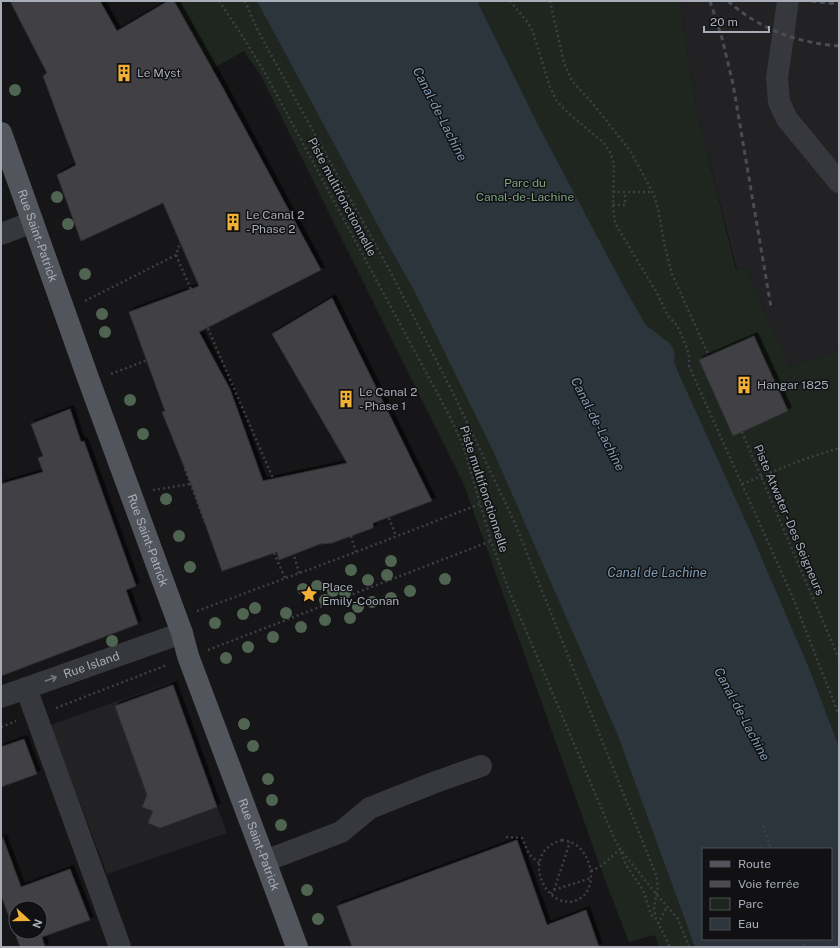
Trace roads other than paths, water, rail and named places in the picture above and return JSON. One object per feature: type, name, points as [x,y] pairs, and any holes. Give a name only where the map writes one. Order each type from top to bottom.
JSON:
[{"type":"main road","name":"Rue Saint-Patrick","points":[[1,133],[88,378],[182,633],[188,656],[296,947]]},
{"type":"street","points":[[788,1],[777,78],[779,102],[787,119],[839,182]]},
{"type":"street","points":[[1,234],[33,222]]},
{"type":"street","name":"Rue Island","points":[[1,697],[182,633]]},
{"type":"street","points":[[26,688],[120,947]]},
{"type":"street","points":[[265,861],[341,832],[370,808],[481,766]]},
{"type":"water","name":"Canal de Lachine","points":[[257,1],[477,1],[538,125],[625,289],[646,325],[672,346],[675,353],[674,361],[678,372],[751,533],[811,673],[839,747],[839,947],[695,947],[617,733],[494,453],[414,290]]},
{"type":"railway","points":[[710,1],[722,38],[733,84],[771,307]]},
{"type":"railway","points":[[728,1],[740,11],[766,27],[780,33],[809,42],[839,46]]},
{"type":"railway","points":[[811,1],[839,4]]},
{"type":"place","name":"Le Myst","points":[[124,73]]},
{"type":"place","name":"Le Canal 2 - Phase 2","points":[[233,222]]},
{"type":"place","name":"Hangar 1825","points":[[744,385]]},
{"type":"place","name":"Le Canal 2 - Phase 1","points":[[346,399]]},
{"type":"place","name":"Place Emily-Coonan","points":[[309,594]]},
{"type":"water label","name":"Canal-de-Lachine","points":[[440,114]]},
{"type":"water label","name":"Canal-de-Lachine","points":[[598,424]]},
{"type":"water label","name":"Canal-de-Lachine","points":[[742,714]]},
{"type":"park label","name":"Parc du Canal-de-Lachine","points":[[525,190]]}]
